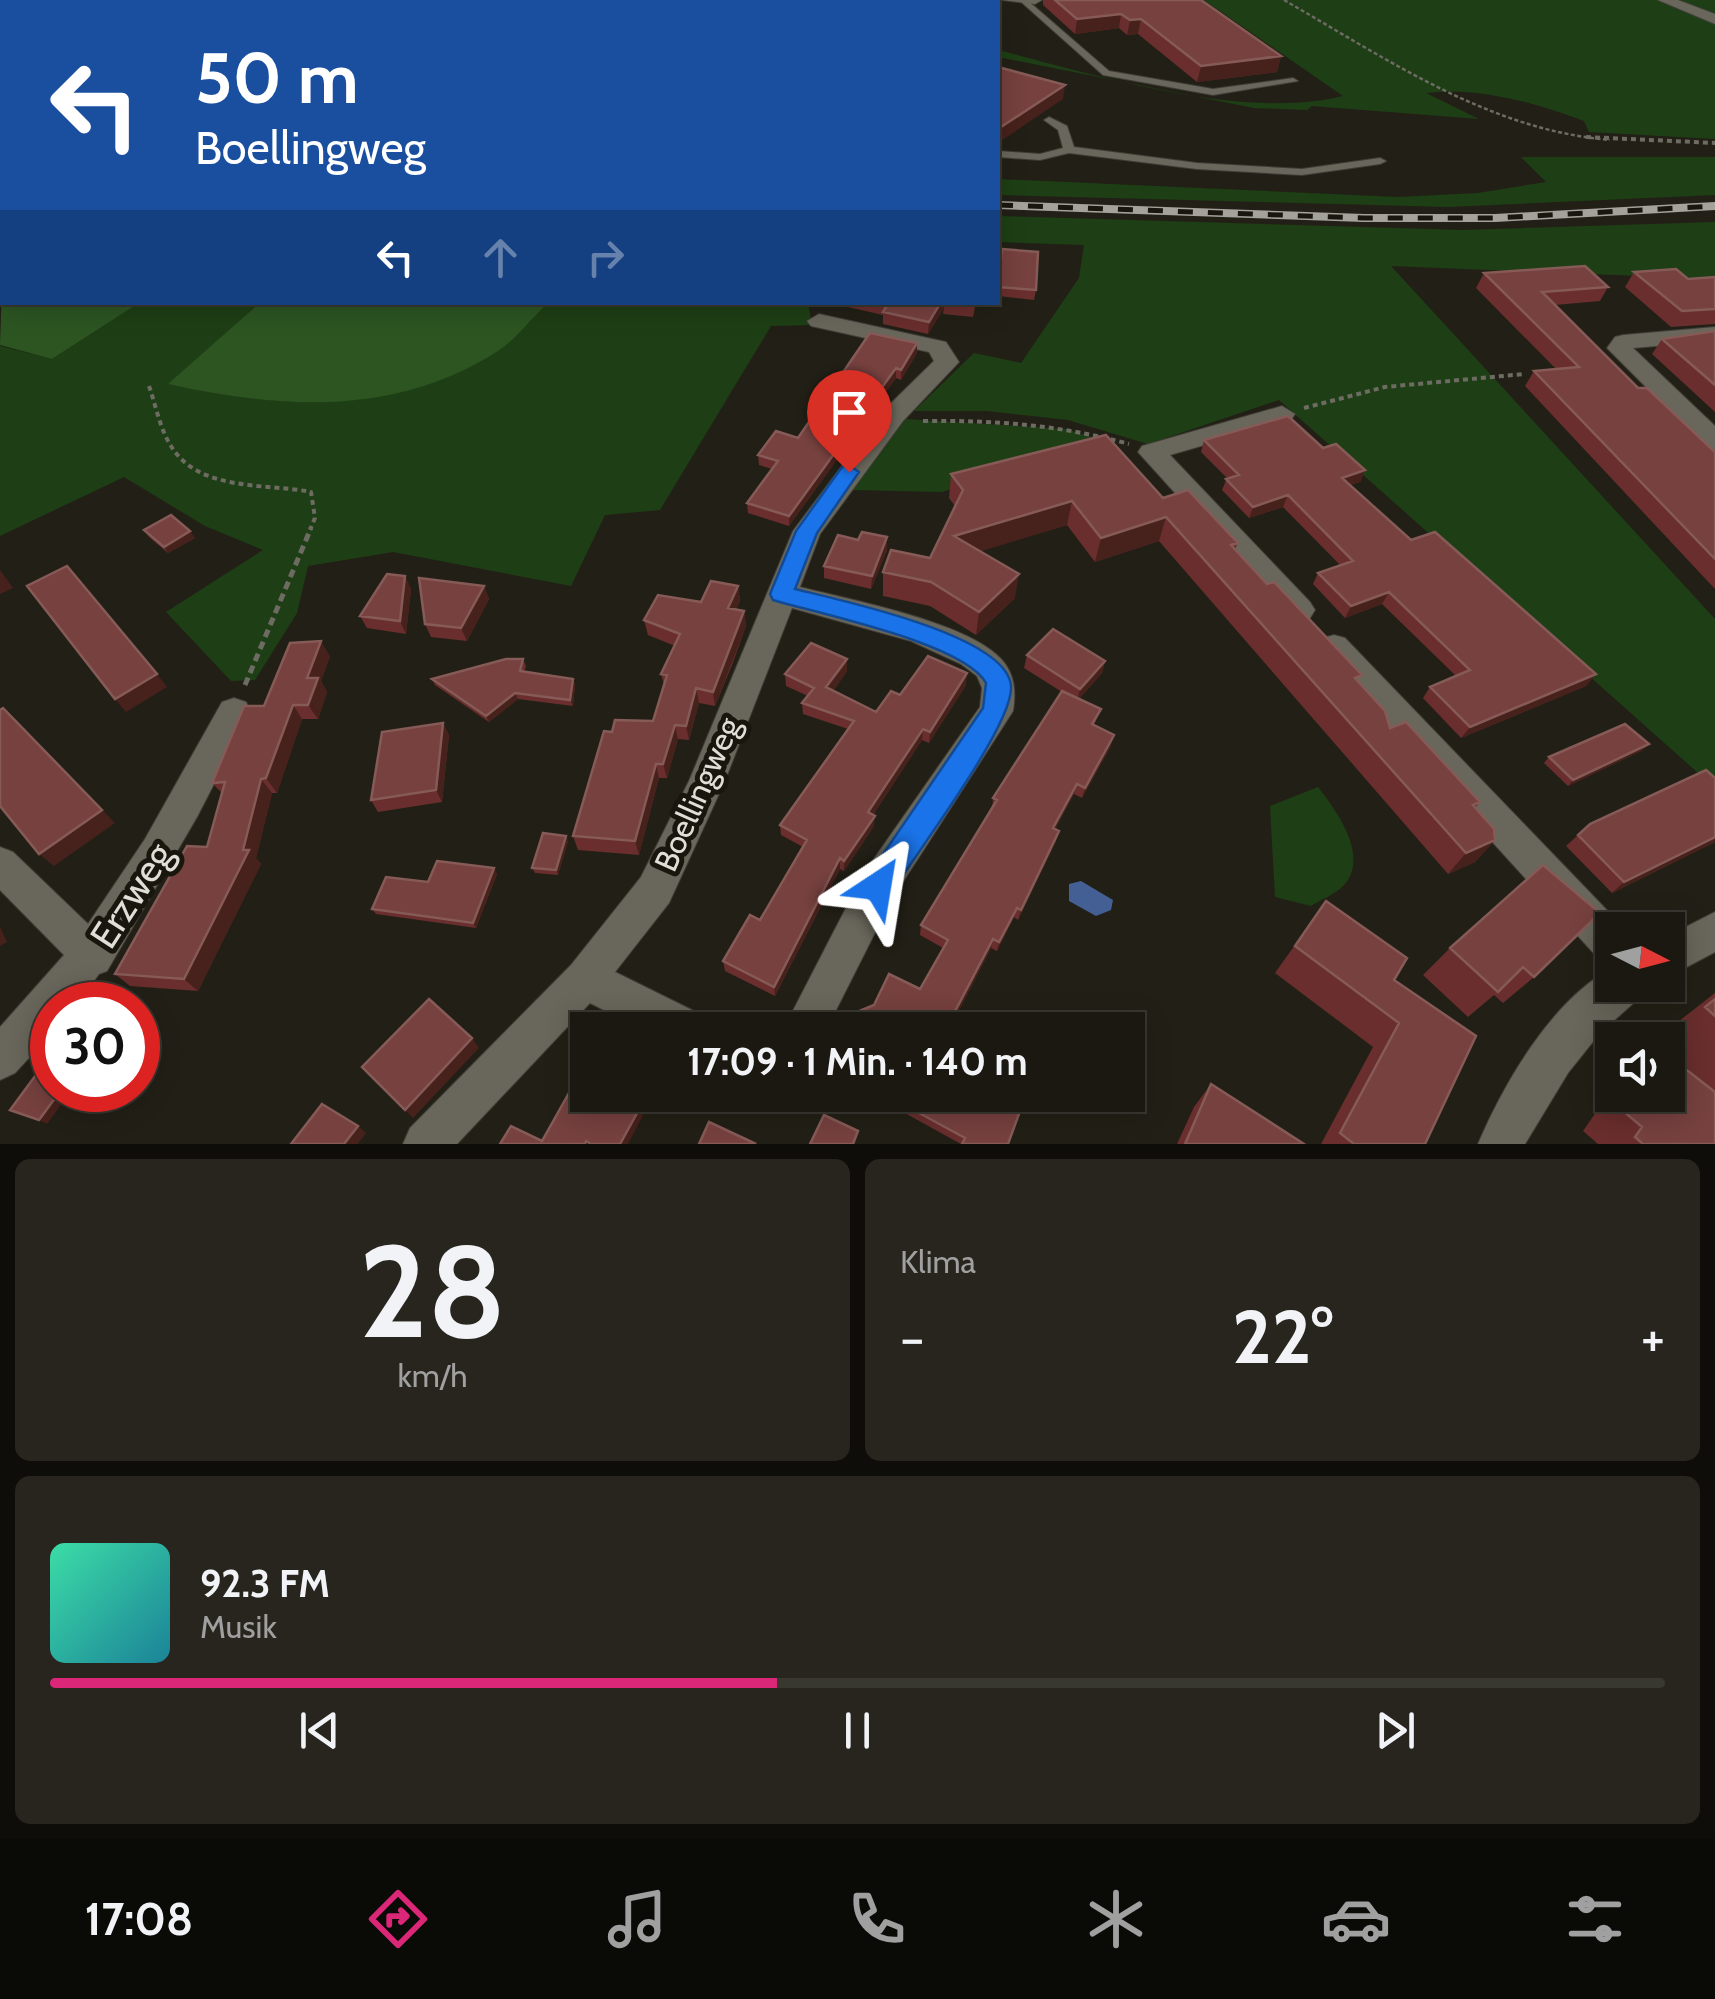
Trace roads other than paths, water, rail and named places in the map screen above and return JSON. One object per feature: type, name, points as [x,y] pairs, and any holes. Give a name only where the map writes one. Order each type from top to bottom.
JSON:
[{"type":"street","points":[[1009,0],[1035,0]]},
{"type":"street","points":[[1665,0],[1715,19]]},
{"type":"street","name":"Boellingweg","points":[[426,1144],[585,979],[655,890],[706,783],[806,531],[894,414],[947,362],[945,353],[820,320]]},
{"type":"street","points":[[1715,334],[1624,342],[1619,348],[1715,441]]},
{"type":"street","points":[[1282,414],[1151,452],[1595,926]]},
{"type":"street","points":[[782,594],[875,619],[969,652],[992,670],[999,683],[996,711],[878,886],[813,1012]]},
{"type":"street","name":"Erzweg","points":[[0,1058],[92,956],[181,816],[234,712]]},
{"type":"street","points":[[0,864],[92,956]]},
{"type":"street","points":[[1685,948],[1715,931]]},
{"type":"street","points":[[585,979],[651,1012]]},
{"type":"street","points":[[1500,1144],[1528,1093],[1599,1002]]},
{"type":"lane","points":[[1022,1],[1106,73],[1213,92],[1293,81]]},
{"type":"lane","points":[[1049,120],[1062,128],[1069,150]]},
{"type":"lane","points":[[1000,154],[1040,156],[1069,150],[1197,166],[1302,172],[1380,161]]},
{"type":"water","points":[[1081,881],[1113,900],[1111,910],[1096,916],[1069,901],[1069,884]]},
{"type":"railway","points":[[1000,205],[1364,218],[1495,218],[1715,206]]}]
